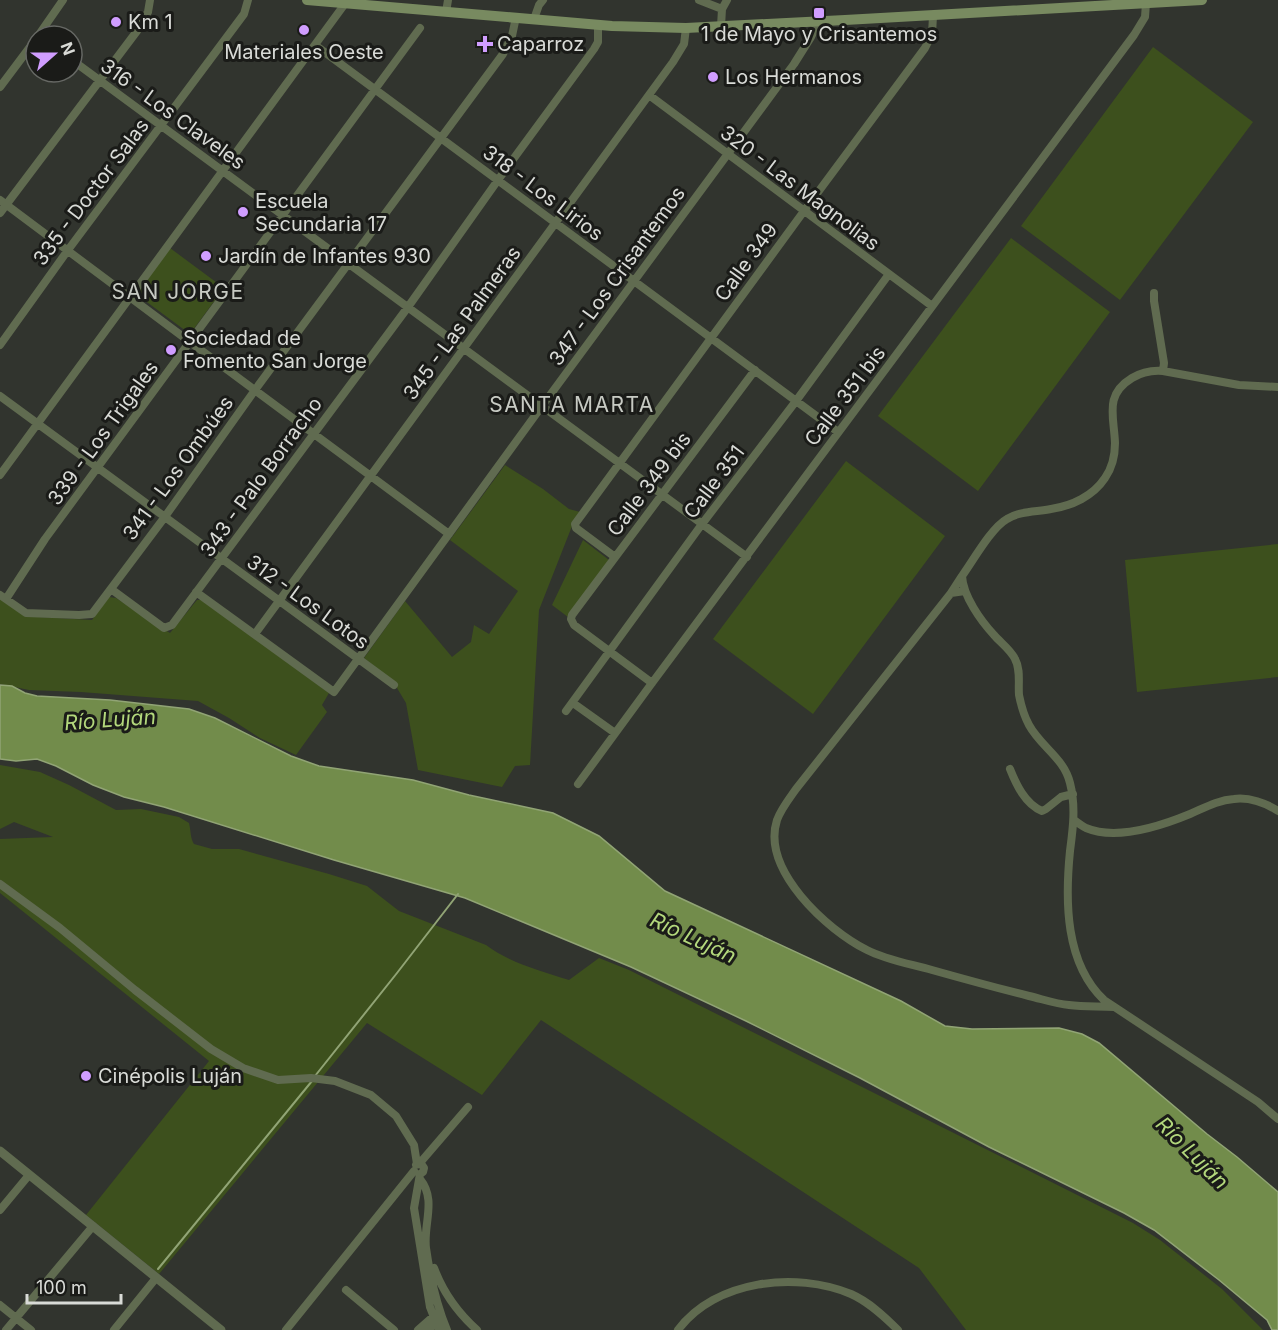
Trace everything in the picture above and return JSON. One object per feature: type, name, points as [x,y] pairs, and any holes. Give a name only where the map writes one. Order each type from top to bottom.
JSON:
[{"type":"main road","points":[[308,0],[598,24],[686,28],[1202,0]]},
{"type":"street","points":[[47,24],[63,0]]},
{"type":"street","points":[[0,213],[3,202],[144,20],[150,0]]},
{"type":"street","name":"335 - Doctor Salas","points":[[0,345],[244,14],[248,0]]},
{"type":"street","points":[[446,12],[448,0]]},
{"type":"street","points":[[534,19],[543,0]]},
{"type":"street","points":[[699,0],[722,9]]},
{"type":"street","points":[[721,26],[722,9],[727,0]]},
{"type":"street","points":[[0,475],[347,2]]},
{"type":"street","name":"Calle 351 bis","points":[[578,784],[1138,28],[1144,18],[1146,3]]},
{"type":"street","name":"Calle 349","points":[[615,557],[576,528],[575,524],[925,48],[932,34],[933,16]]},
{"type":"street","name":"341 - Los Ombúes","points":[[3,597],[26,613],[92,614],[507,48],[516,17]]},
{"type":"street","name":"347 - Los Crisantemos","points":[[255,633],[334,692],[794,64],[818,22]]},
{"type":"street","name":"343 - Palo Borracho","points":[[111,589],[164,628],[172,625],[408,307],[594,49],[598,42],[598,24]]},
{"type":"street","name":"339 - Los Trigales","points":[[3,597],[420,28]]},
{"type":"street","name":"345 - Las Palmeras","points":[[255,633],[649,95],[684,44],[686,28]]},
{"type":"street","name":"318 - Los Lirios","points":[[315,45],[838,432]]},
{"type":"street","points":[[0,87],[24,55]]},
{"type":"street","name":"316 - Los Claveles","points":[[84,69],[747,556]]},
{"type":"street","name":"320 - Las Magnolias","points":[[649,95],[932,306]]},
{"type":"street","points":[[3,202],[449,534]]},
{"type":"street","name":"Calle 351","points":[[566,711],[889,274]]},
{"type":"street","points":[[1154,293],[1164,363],[1162,371]]},
{"type":"street","name":"Calle 349 bis","points":[[610,651],[574,625],[572,615],[755,370]]},
{"type":"street","points":[[1114,1007],[1068,1005],[982,984],[868,951],[834,928],[812,909],[792,885],[777,853],[775,836],[777,821],[796,789],[951,593],[996,527],[1004,520],[1020,513],[1054,509],[1072,504],[1089,495],[1105,478],[1114,456],[1112,413],[1117,391],[1125,382],[1151,370],[1239,384],[1278,387]]},
{"type":"street","name":"312 - Los Lotos","points":[[0,396],[394,685]]},
{"type":"street","points":[[962,576],[965,591],[979,616],[1017,661],[1019,694],[1029,724],[1039,740],[1066,770],[1073,794],[1074,820],[1070,852],[1068,918],[1073,943],[1086,978],[1095,992],[1114,1007],[1258,1102],[1278,1119]]},
{"type":"street","points":[[951,593],[965,591]]},
{"type":"street","points":[[196,592],[255,633]]},
{"type":"street","points":[[610,651],[651,683]]},
{"type":"street","points":[[573,703],[615,733]]},
{"type":"street","points":[[1010,769],[1026,798],[1042,811],[1056,799],[1073,794]]},
{"type":"street","points":[[1074,820],[1086,828],[1116,833],[1145,829],[1181,818],[1216,802],[1233,799],[1260,802],[1278,811]]},
{"type":"street","points":[[0,884],[60,928],[135,990],[219,1054],[243,1068],[278,1080],[313,1078],[335,1081],[371,1095],[396,1116],[414,1144],[418,1170],[414,1208],[435,1294],[438,1320],[447,1330]]},
{"type":"street","points":[[286,1330],[468,1107]]},
{"type":"street","points":[[0,1151],[220,1330]]},
{"type":"street","points":[[418,1170],[428,1193],[429,1202],[423,1246],[453,1304],[477,1330]]},
{"type":"street","points":[[0,1210],[29,1175]]},
{"type":"street","points":[[6,1330],[93,1226]]},
{"type":"street","points":[[114,1330],[156,1278]]},
{"type":"street","points":[[678,1330],[693,1313],[719,1298],[751,1286],[791,1282],[823,1286],[853,1295],[869,1304],[898,1330]]},
{"type":"street","points":[[346,1290],[394,1330]]},
{"type":"street","points":[[0,1305],[31,1330]]},
{"type":"street","points":[[418,1330],[438,1320]]},
{"type":"street","points":[[427,1330],[438,1320]]},
{"type":"shaded area","points":[[1153,47],[1253,122],[1120,300],[1021,226]]},
{"type":"shaded area","points":[[1011,238],[1110,312],[978,491],[878,416]]},
{"type":"shaded area","name":"SAN JORGE","points":[[170,248],[224,288],[190,334],[136,294]]},
{"type":"shaded area","points":[[846,461],[945,536],[813,714],[713,639]]},
{"type":"shaded area","points":[[505,465],[569,509],[580,512],[574,521],[539,610],[530,765],[515,766],[502,787],[418,770],[406,703],[394,683],[364,658],[405,601],[452,657],[471,642],[474,625],[489,634],[518,591],[450,540]]},
{"type":"shaded area","points":[[583,540],[609,560],[568,617],[552,605]]},
{"type":"shaded area","points":[[1278,544],[1278,677],[1137,692],[1125,560]]},
{"type":"shaded area","points":[[109,597],[116,598],[170,633],[197,600],[204,600],[329,693],[322,705],[327,712],[296,755],[260,738],[198,701],[29,690],[0,684],[0,599],[38,617],[92,620]]},
{"type":"shaded area","points":[[0,765],[40,772],[116,810],[141,809],[179,817],[189,823],[194,844],[212,849],[239,849],[367,886],[399,911],[486,945],[515,962],[569,980],[599,958],[629,970],[1133,1223],[1160,1240],[1222,1289],[1263,1330],[966,1330],[919,1268],[541,1020],[482,1095],[367,1023],[159,1274],[86,1215],[209,1061],[0,893],[0,839],[53,837],[14,822],[0,829]]},
{"type":"water","name":"Río Luján","points":[[0,685],[12,686],[37,696],[110,700],[189,709],[215,718],[291,756],[319,766],[413,780],[553,813],[599,836],[665,891],[901,1001],[945,1026],[972,1029],[1059,1028],[1082,1034],[1099,1043],[1278,1192],[1278,1330],[1272,1330],[1267,1320],[1154,1230],[1124,1213],[989,1147],[860,1078],[746,1021],[631,967],[465,898],[124,797],[37,759],[16,761],[0,759]]},
{"type":"waterway","points":[[315,1076],[458,894]]},
{"type":"waterway","points":[[158,1269],[312,1081]]},
{"type":"place","name":"1 de Mayo y Crisantemos","points":[[819,13]]},
{"type":"place","name":"Km 1","points":[[116,22]]},
{"type":"place","name":"Materiales Oeste","points":[[304,30]]},
{"type":"place","name":"Caparroz","points":[[485,44]]},
{"type":"place","name":"Los Hermanos","points":[[713,77]]},
{"type":"place","name":"Escuela Secundaria 17","points":[[243,212]]},
{"type":"place","name":"Jardín de Infantes 930","points":[[206,256]]},
{"type":"place","name":"Sociedad de Fomento San Jorge","points":[[171,350]]},
{"type":"place","name":"Cinépolis Luján","points":[[86,1076]]},
{"type":"district","name":"SAN JORGE","points":[[178,292]]},
{"type":"district","name":"SANTA MARTA","points":[[572,405]]}]
